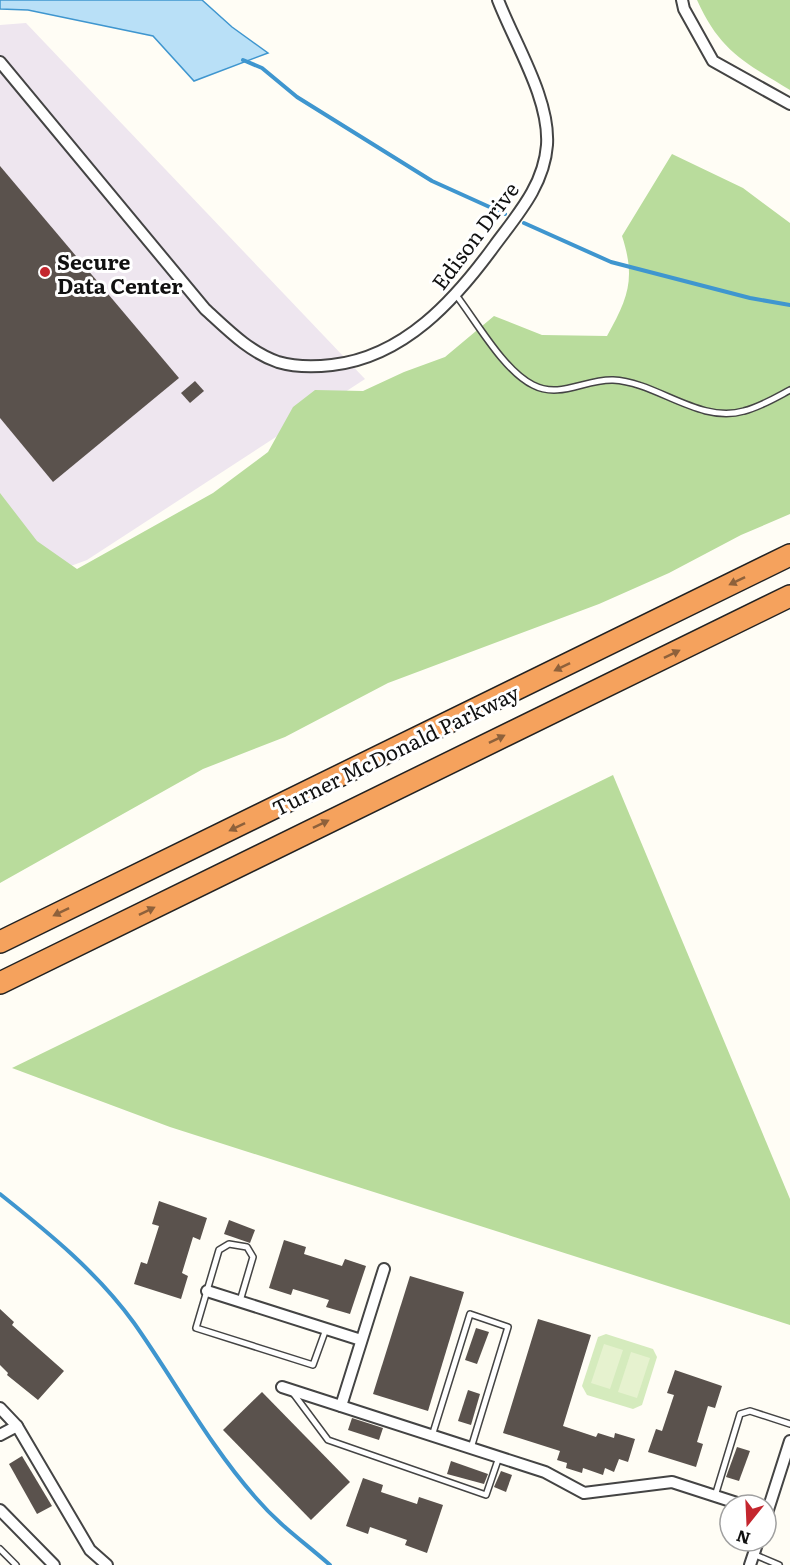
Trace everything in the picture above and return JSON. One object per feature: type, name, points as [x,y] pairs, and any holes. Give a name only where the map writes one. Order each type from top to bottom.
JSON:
[{"type":"highway","name":"Turner McDonald Parkway","points":[[0,942],[790,555]]},
{"type":"highway","name":"Turner McDonald Parkway","points":[[0,983],[790,596]]},
{"type":"street","name":"Edison Drive","points":[[0,62],[205,309],[243,344],[279,362],[314,367],[357,362],[389,349],[433,316],[456,295],[528,200],[543,172],[546,122],[538,94],[498,0]]},
{"type":"street","points":[[682,0],[684,9],[713,61],[790,104]]},
{"type":"street","points":[[341,1406],[384,1269]]},
{"type":"street","points":[[207,1291],[362,1341]]},
{"type":"street","points":[[286,1388],[545,1472],[584,1493],[672,1482],[718,1497]]},
{"type":"street","points":[[0,1408],[17,1426],[90,1550],[107,1565]]},
{"type":"street","points":[[0,1436],[17,1426]]},
{"type":"street","points":[[773,1493],[790,1441]]},
{"type":"street","points":[[0,1510],[54,1565]]},
{"type":"lane","points":[[456,295],[516,373],[531,385],[546,390],[612,380],[631,382],[679,402],[723,413],[743,412],[790,390]]},
{"type":"lane","points":[[240,1301],[253,1257],[247,1247],[224,1245],[219,1250],[196,1328],[314,1365],[326,1329]]},
{"type":"lane","points":[[432,1436],[470,1314],[508,1327],[471,1448]]},
{"type":"lane","points":[[286,1388],[328,1440],[486,1494],[499,1457]]},
{"type":"lane","points":[[715,1496],[740,1414],[750,1411],[790,1424]]},
{"type":"lane","points":[[0,1549],[16,1565]]},
{"type":"lane","points":[[752,1560],[779,1565]]},
{"type":"shaded area","points":[[26,23],[365,379],[87,560],[0,592],[0,25]]},
{"type":"green space","points":[[697,0],[790,0],[790,90],[746,63],[724,44]]},
{"type":"green space","points":[[672,154],[743,188],[790,223],[790,514],[741,535],[669,573],[599,604],[388,683],[285,737],[203,769],[0,883],[0,493],[37,541],[77,569],[213,493],[268,452],[293,407],[315,390],[363,391],[404,372],[445,357],[494,316],[542,335],[607,336],[628,288],[629,264],[622,236]]},
{"type":"green space","points":[[613,775],[790,1199],[790,1325],[170,1127],[12,1068]]},
{"type":"green space","points":[[606,1334],[653,1349],[657,1357],[642,1405],[633,1409],[587,1395],[582,1386],[598,1337]]},
{"type":"green space","points":[[604,1344],[623,1350],[610,1389],[591,1383]]},
{"type":"green space","points":[[631,1352],[650,1358],[637,1398],[618,1392]]},
{"type":"water","points":[[0,0],[202,0],[232,27],[268,53],[194,81],[153,36],[28,10],[0,9]]},
{"type":"building","name":"Secure Data Center","points":[[0,166],[179,378],[53,482],[0,418]]},
{"type":"building","points":[[195,381],[204,391],[190,403],[181,393]]},
{"type":"building","points":[[159,1201],[207,1218],[200,1240],[193,1237],[182,1273],[188,1276],[181,1299],[134,1284],[141,1262],[147,1264],[159,1226],[152,1224]]},
{"type":"building","points":[[229,1220],[255,1230],[250,1243],[224,1234]]},
{"type":"building","points":[[284,1240],[306,1247],[304,1254],[342,1266],[345,1259],[366,1266],[350,1314],[326,1307],[329,1300],[293,1289],[291,1295],[269,1288]]},
{"type":"building","points":[[410,1276],[464,1292],[428,1411],[373,1394]]},
{"type":"building","points":[[0,1309],[14,1322],[12,1325],[64,1371],[38,1400],[7,1375],[8,1373],[0,1365]]},
{"type":"building","points":[[538,1319],[591,1335],[563,1426],[596,1437],[598,1433],[614,1438],[615,1433],[635,1439],[628,1462],[619,1459],[614,1472],[605,1468],[603,1475],[583,1468],[582,1473],[566,1468],[567,1463],[557,1460],[560,1451],[503,1433]]},
{"type":"building","points":[[476,1328],[489,1332],[477,1364],[465,1360]]},
{"type":"building","points":[[675,1370],[722,1386],[715,1408],[708,1406],[697,1442],[703,1444],[696,1467],[648,1452],[656,1429],[662,1431],[674,1395],[667,1393]]},
{"type":"building","points":[[468,1390],[480,1394],[471,1425],[458,1421]]},
{"type":"building","points":[[262,1392],[350,1482],[311,1520],[223,1430]]},
{"type":"building","points":[[352,1418],[383,1428],[379,1440],[348,1430]]},
{"type":"building","points":[[737,1447],[750,1451],[739,1481],[726,1477]]},
{"type":"building","points":[[22,1456],[52,1506],[37,1514],[9,1464]]},
{"type":"building","points":[[451,1461],[488,1474],[484,1484],[447,1474]]},
{"type":"building","points":[[501,1471],[512,1475],[506,1492],[494,1487]]},
{"type":"building","points":[[363,1478],[383,1485],[381,1492],[417,1504],[419,1497],[443,1505],[427,1553],[405,1545],[407,1540],[370,1527],[368,1534],[346,1526]]},
{"type":"waterway","points":[[243,60],[262,68],[297,97],[432,181],[505,214]]},
{"type":"waterway","points":[[524,223],[611,262],[750,298],[790,305]]},
{"type":"waterway","points":[[0,1194],[88,1270],[120,1304],[239,1478],[274,1517],[330,1565]]},
{"type":"place","name":"Secure Data Center","points":[[45,272]]}]
